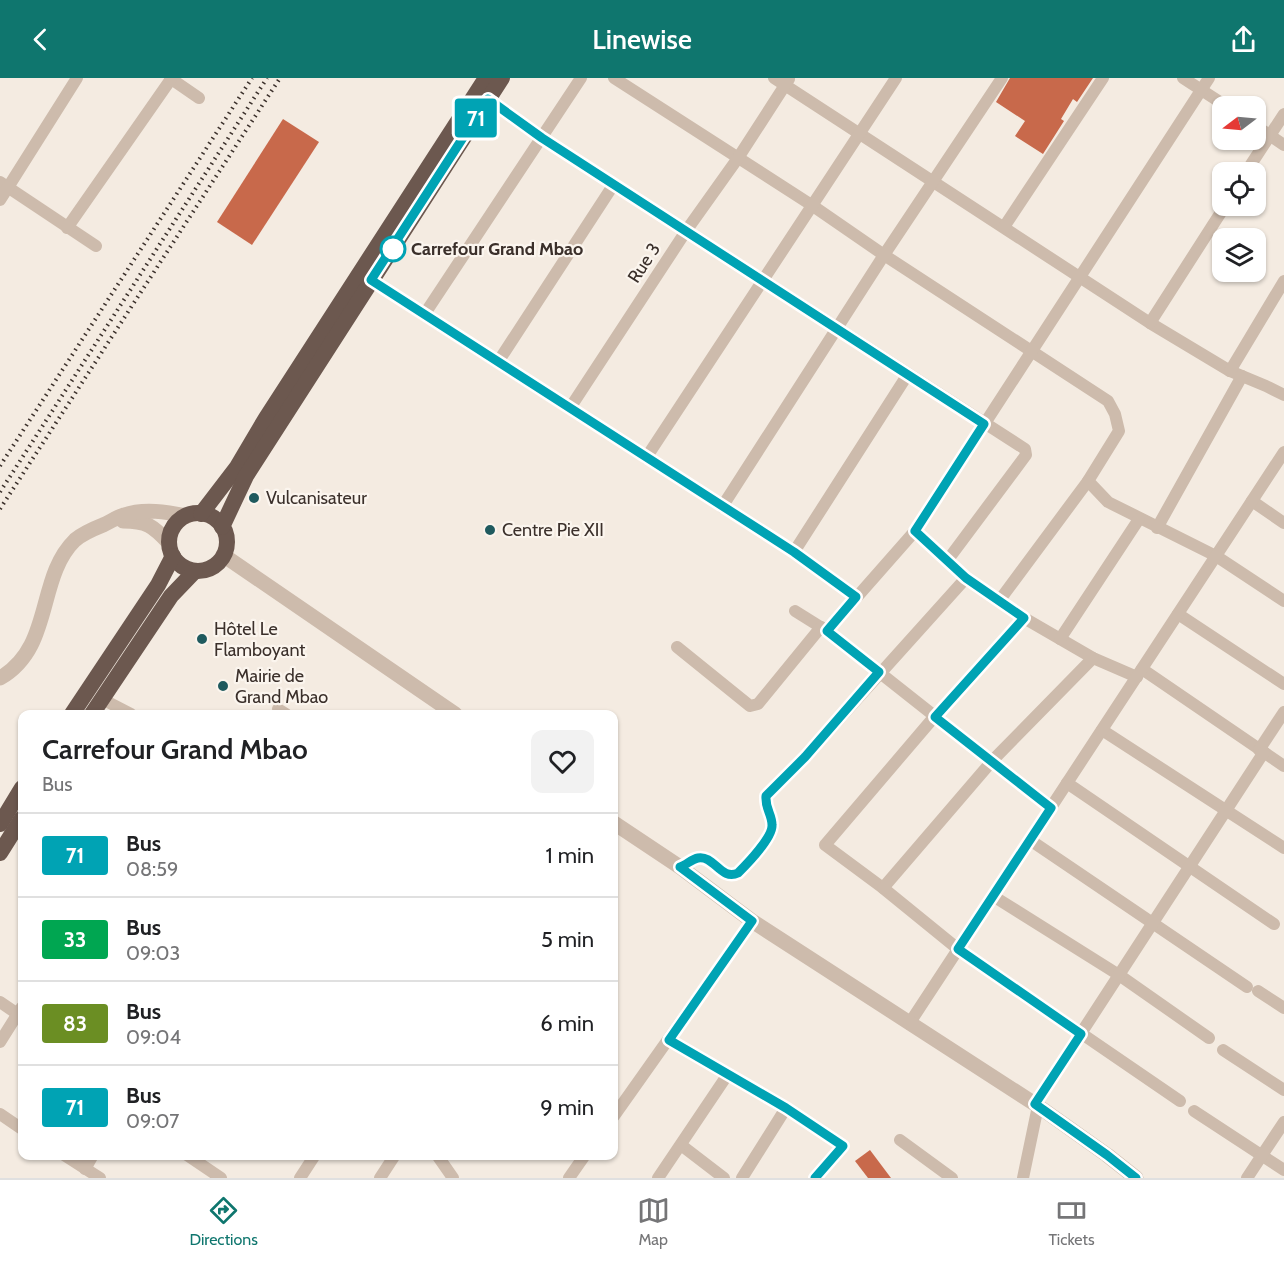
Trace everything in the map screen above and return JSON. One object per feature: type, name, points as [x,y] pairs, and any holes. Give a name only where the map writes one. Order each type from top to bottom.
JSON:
[{"type":"highway","points":[[75,710],[159,585],[171,549],[174,526],[194,515],[237,467],[486,78]]},
{"type":"highway","points":[[222,527],[246,476],[502,78]]},
{"type":"highway","points":[[171,549],[182,566],[195,571],[209,569],[220,561],[224,555],[226,542],[222,527],[214,519],[194,515]]},
{"type":"highway","points":[[95,710],[171,596],[195,571]]},
{"type":"highway","points":[[0,824],[18,795]]},
{"type":"highway","points":[[0,853],[18,824]]},
{"type":"street","points":[[0,200],[4,184],[77,78]]},
{"type":"street","points":[[67,228],[171,78],[199,98]]},
{"type":"street","points":[[424,315],[581,78]]},
{"type":"street","points":[[614,78],[1108,401],[1115,414],[1119,431],[1088,481],[999,601]]},
{"type":"street","points":[[646,458],[896,78]]},
{"type":"street","points":[[722,507],[884,255],[1002,78]]},
{"type":"street","points":[[1004,227],[1103,78]]},
{"type":"street","points":[[1183,78],[1212,96]]},
{"type":"street","points":[[677,647],[750,706],[758,704],[915,531],[1209,78]]},
{"type":"street","points":[[783,80],[860,134],[1150,323],[1236,373],[1284,395]]},
{"type":"street","name":"Rue 3","points":[[570,408],[686,231],[738,158],[783,80]]},
{"type":"street","points":[[488,99],[542,138],[1025,449],[1026,455],[947,561]]},
{"type":"street","points":[[1252,162],[1284,114]]},
{"type":"street","points":[[1266,134],[1284,145]]},
{"type":"street","points":[[4,184],[96,246]]},
{"type":"street","points":[[498,362],[614,184]]},
{"type":"street","points":[[1150,323],[1219,216]]},
{"type":"street","points":[[371,280],[794,552],[856,597]]},
{"type":"street","points":[[1157,528],[1284,281]]},
{"type":"street","points":[[794,552],[908,374]]},
{"type":"street","points":[[909,1024],[1284,452]]},
{"type":"street","points":[[1088,481],[1108,502],[1216,556],[1284,601]]},
{"type":"street","points":[[1251,501],[1284,523]]},
{"type":"street","points":[[0,678],[20,661],[33,643],[56,570],[74,541],[85,532],[124,515],[160,512],[194,515]]},
{"type":"street","points":[[1060,639],[1139,519]]},
{"type":"street","points":[[111,522],[144,522],[154,528],[171,549]]},
{"type":"street","points":[[915,531],[966,578],[1024,618],[1093,658],[1139,673],[1284,766]]},
{"type":"street","points":[[224,555],[449,710]]},
{"type":"street","points":[[680,867],[698,858],[705,858],[726,874],[738,873],[770,834],[772,825],[765,805],[766,796],[805,757],[879,672],[966,578]]},
{"type":"street","points":[[795,611],[824,629],[1051,808]]},
{"type":"street","points":[[1178,614],[1284,684]]},
{"type":"street","points":[[1024,618],[825,845],[883,888],[958,949],[1180,1101]]},
{"type":"street","points":[[883,888],[992,761],[1093,658]]},
{"type":"street","points":[[102,699],[123,710]]},
{"type":"street","points":[[1023,1178],[1037,1105],[1226,810],[1284,712]]},
{"type":"street","points":[[1102,730],[1284,848]]},
{"type":"street","points":[[1067,783],[1274,924]]},
{"type":"street","points":[[618,826],[680,867],[752,921],[1037,1105],[1136,1178]]},
{"type":"street","points":[[1030,840],[1252,989],[1284,1008]]},
{"type":"street","points":[[993,896],[1119,975],[1209,1038]]},
{"type":"street","points":[[618,1110],[752,921]]},
{"type":"street","points":[[0,1002],[18,1011]]},
{"type":"street","points":[[0,1042],[18,1017]]},
{"type":"street","points":[[669,1040],[786,1108],[843,1146],[815,1178]]},
{"type":"street","points":[[1223,1050],[1284,1090]]},
{"type":"street","points":[[658,1178],[728,1074]]},
{"type":"street","points":[[742,1178],[786,1108]]},
{"type":"street","points":[[1194,1111],[1284,1170]]},
{"type":"street","points":[[0,1114],[18,1126]]},
{"type":"street","points":[[1247,1178],[1284,1122]]},
{"type":"street","points":[[900,1140],[950,1177]]},
{"type":"street","points":[[681,1144],[723,1178]]},
{"type":"street","points":[[72,1160],[100,1178]]},
{"type":"street","points":[[85,1169],[90,1160]]},
{"type":"street","points":[[194,1160],[221,1178]]},
{"type":"street","points":[[300,1178],[311,1160]]},
{"type":"street","points":[[380,1178],[392,1160]]},
{"type":"street","points":[[440,1160],[453,1178]]},
{"type":"street","points":[[569,1178],[582,1160]]},
{"type":"building","points":[[1010,78],[1093,78],[1077,102],[1073,99],[1061,119],[1064,121],[1043,154],[1015,136],[1025,121],[996,102]]},
{"type":"building","points":[[283,119],[319,142],[252,245],[217,222]]},
{"type":"building","points":[[870,1150],[891,1178],[868,1178],[855,1161]]},
{"type":"railway","points":[[0,466],[252,78]]},
{"type":"railway","points":[[0,492],[267,78]]},
{"type":"railway","points":[[0,509],[280,78]]},
{"type":"bus line","name":"71","points":[[815,1178],[843,1146],[786,1108],[669,1040],[752,921],[680,867],[698,858],[705,858],[726,874],[738,873],[770,834],[772,825],[765,805],[766,796],[805,757],[879,672],[827,631],[856,597],[794,552],[371,280],[488,99],[542,138],[984,424],[915,531],[966,578],[1024,618],[935,717],[1051,808],[958,949],[1081,1034],[1035,1104],[1136,1178]]},
{"type":"place","name":"Carrefour Grand Mbao","points":[[393,249]]},
{"type":"place","name":"Vulcanisateur","points":[[254,498]]},
{"type":"place","name":"Centre Pie XII","points":[[490,530]]},
{"type":"place","name":"Hôtel Le Flamboyant","points":[[202,639]]},
{"type":"place","name":"Mairie de Grand Mbao","points":[[223,686]]}]
